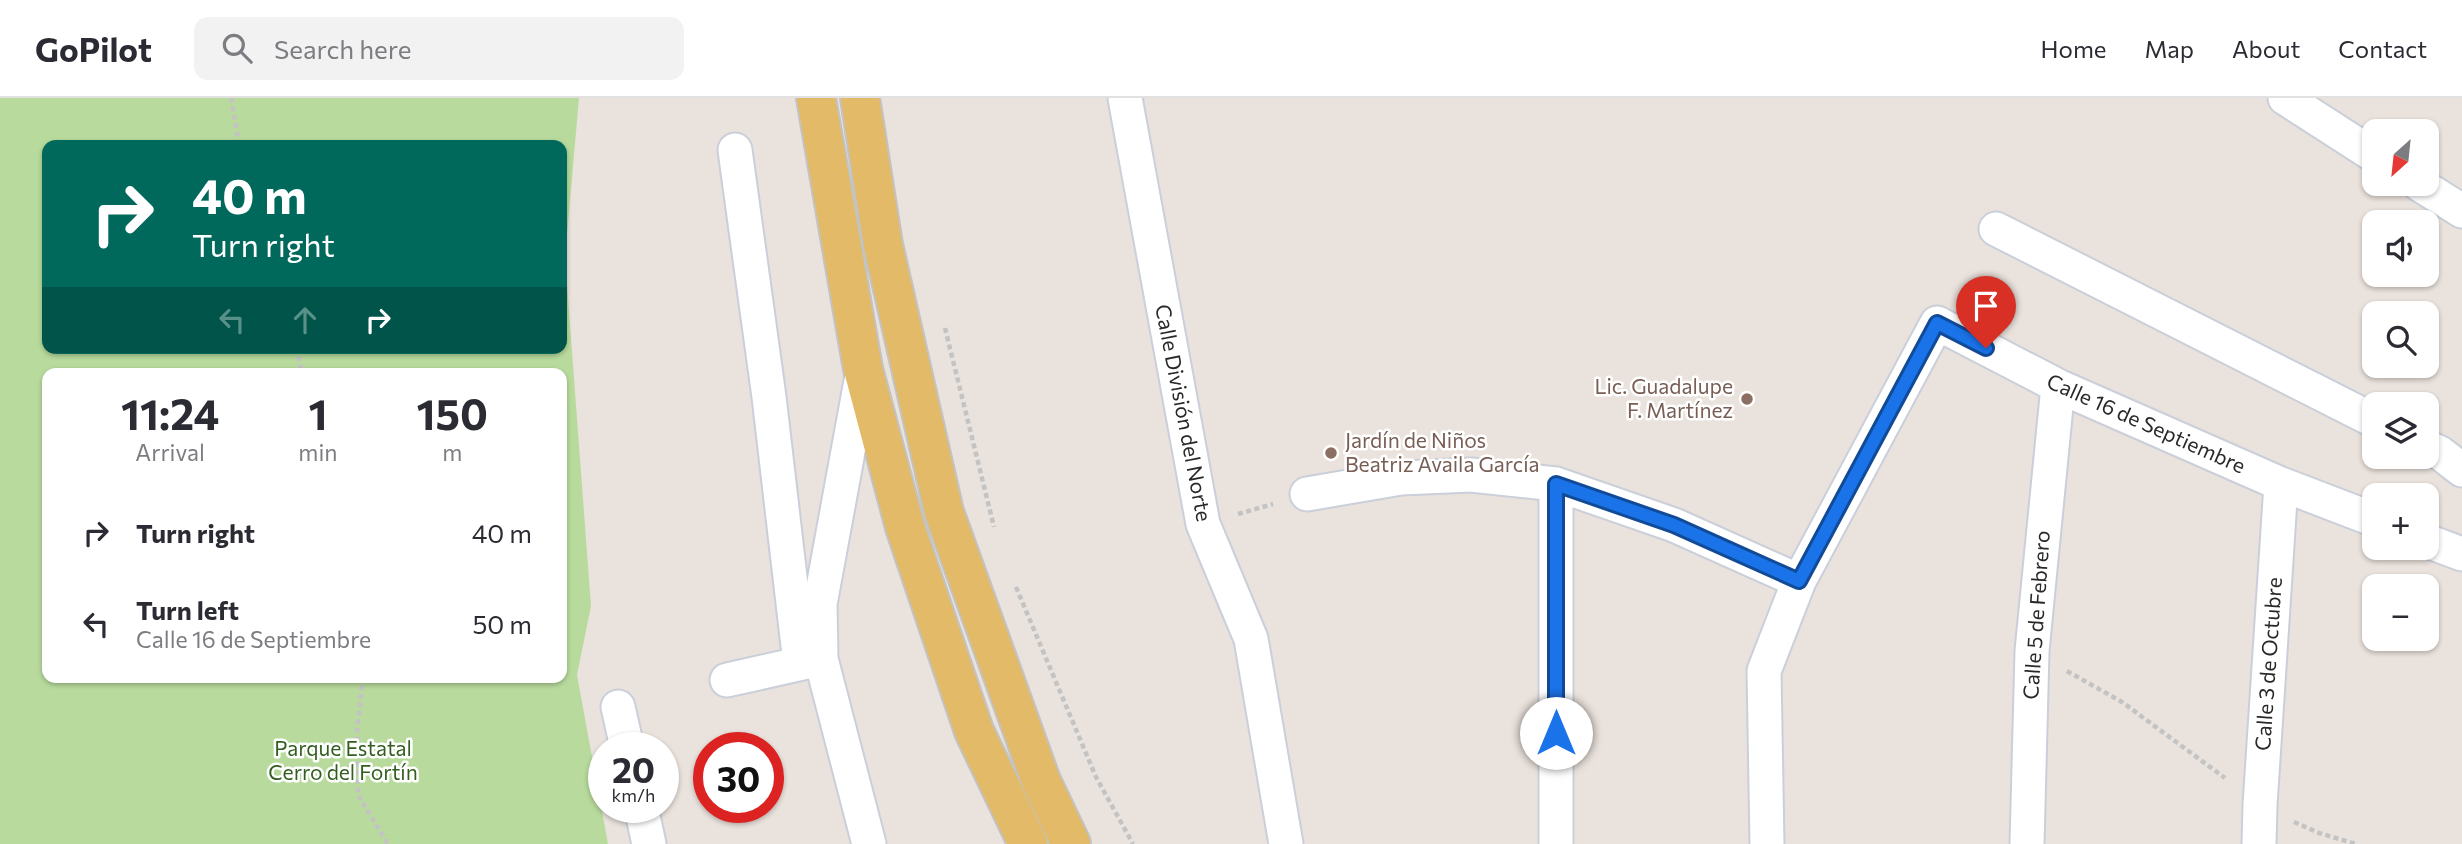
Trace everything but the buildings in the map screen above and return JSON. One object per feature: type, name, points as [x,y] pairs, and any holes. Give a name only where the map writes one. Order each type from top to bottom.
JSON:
[{"type":"main road","points":[[817,98],[863,369],[905,527],[974,731],[1028,844]]},
{"type":"main road","points":[[860,98],[883,245],[943,512],[1041,781],[1071,844]]},
{"type":"street","name":"Calle División del Norte","points":[[1125,98],[1203,524],[1251,639],[1286,844]]},
{"type":"street","points":[[2285,98],[2362,148]]},
{"type":"street","points":[[736,150],[769,397],[811,661],[869,844]]},
{"type":"street","points":[[2438,196],[2462,211]]},
{"type":"street","points":[[1996,229],[2362,414]]},
{"type":"street","name":"Calle 16 de Septiembre","points":[[1767,844],[1765,671],[1799,581],[1937,323],[2058,386],[2281,484],[2362,515]]},
{"type":"street","points":[[811,661],[863,369]]},
{"type":"street","name":"Calle 5 de Febrero","points":[[2027,844],[2032,651],[2058,386]]},
{"type":"street","points":[[2439,455],[2462,470]]},
{"type":"street","points":[[1307,494],[1401,478],[1471,475],[1556,484],[1674,525],[1799,581]]},
{"type":"street","points":[[1556,484],[1556,844]]},
{"type":"street","name":"Calle 3 de Octubre","points":[[2259,844],[2281,484]]},
{"type":"street","points":[[2439,545],[2462,554]]},
{"type":"street","points":[[727,680],[811,661]]},
{"type":"street","points":[[618,708],[624,732]]},
{"type":"street","points":[[644,823],[649,844]]},
{"type":"path","points":[[231,98],[238,140]]},
{"type":"path","points":[[944,322],[996,534]]},
{"type":"path","points":[[1203,524],[1307,494]]},
{"type":"path","points":[[1015,585],[1096,777],[1133,844]]},
{"type":"path","points":[[2032,651],[2122,702],[2260,805],[2319,833],[2356,844]]},
{"type":"path","points":[[362,683],[357,732],[358,795],[388,844]]},
{"type":"green space","name":"Parque Estatal Cerro del Fortín","points":[[0,98],[579,98],[567,235],[567,140],[42,140],[42,354],[567,354],[567,285],[591,606],[577,675],[588,735],[588,823],[604,823],[608,844],[0,844]]},
{"type":"place","name":"Lic. Guadalupe F. Martínez","points":[[1747,399]]},
{"type":"place","name":"Jardín de Niños Beatriz Availa García","points":[[1331,453]]},
{"type":"route","points":[[1556,733],[1556,484],[1674,525],[1799,581],[1937,323],[1986,348]]}]
